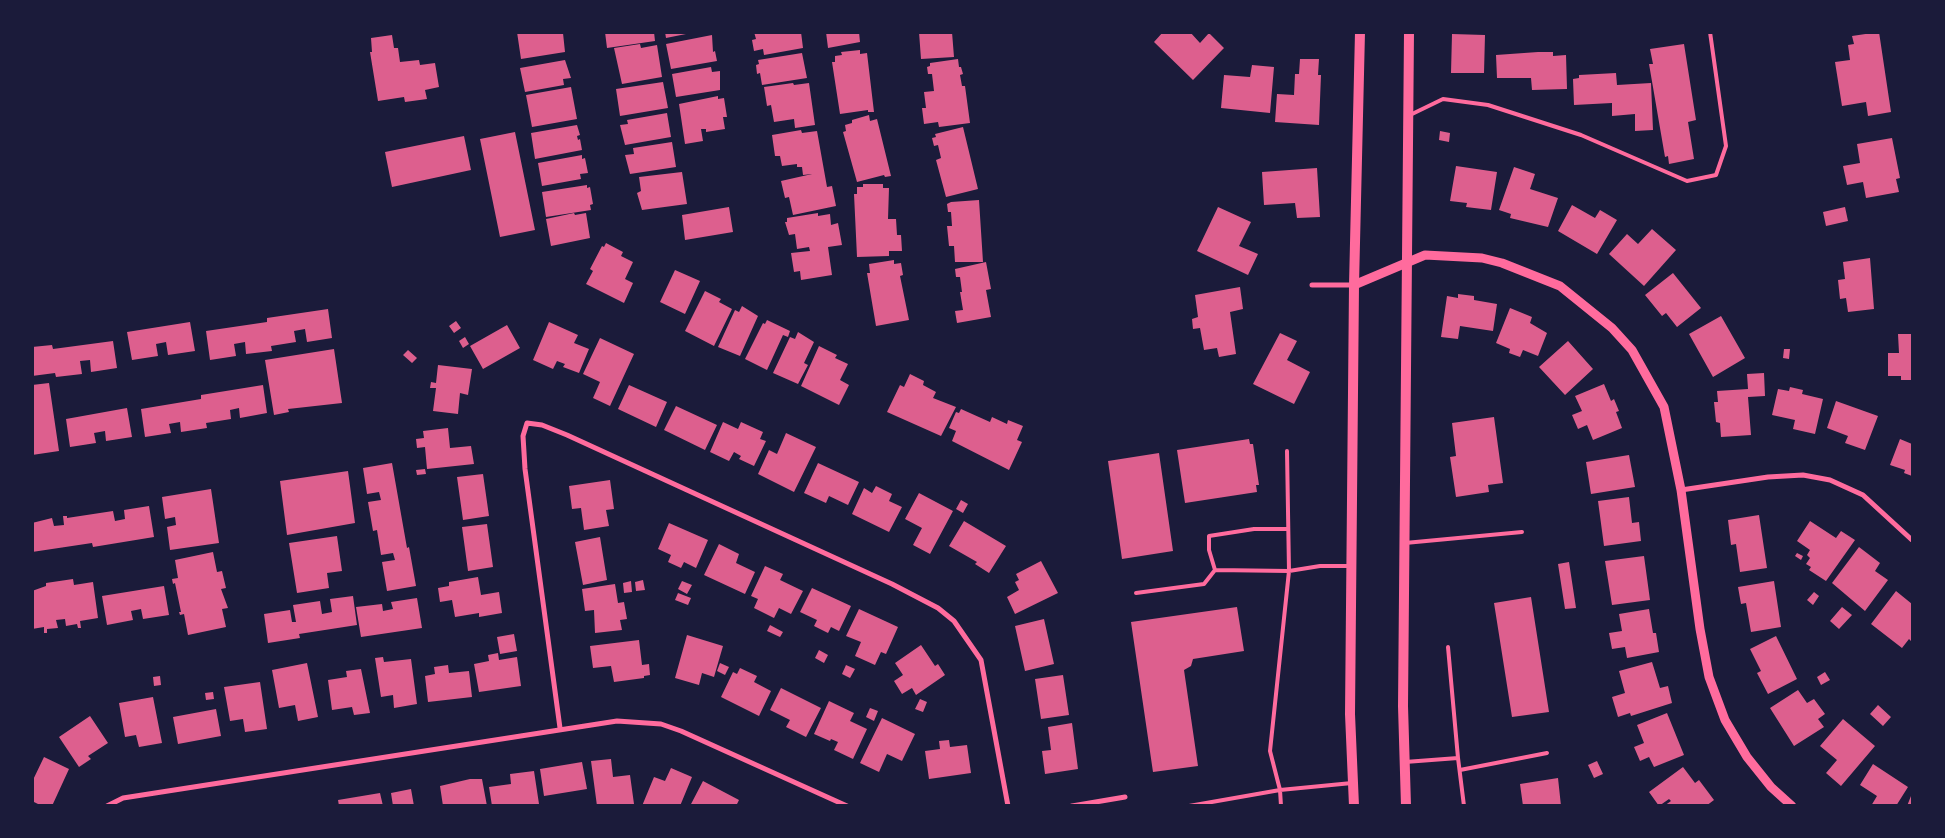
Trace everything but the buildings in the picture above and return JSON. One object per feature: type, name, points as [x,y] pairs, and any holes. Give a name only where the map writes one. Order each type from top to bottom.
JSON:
[{"type":"main road","points":[[1354,806],[1350,714],[1354,285],[1360,32]]},
{"type":"main road","points":[[1406,806],[1405,543],[1409,32]]},
{"type":"street","points":[[1312,285],[1354,285],[1425,255],[1463,256],[1502,263],[1560,286],[1585,304],[1612,328],[1632,350],[1646,370],[1664,407],[1681,490],[1700,630],[1709,677],[1725,720],[1747,757],[1771,787],[1792,806]]},
{"type":"street","points":[[560,728],[525,469],[523,436],[527,423],[555,429],[874,576],[923,600],[954,621],[981,660],[1008,806]]},
{"type":"street","points":[[1681,490],[1768,476],[1803,474],[1830,480],[1863,495],[1912,540]]},
{"type":"street","points":[[107,806],[122,798],[617,720],[661,724],[847,806]]},
{"type":"street","points":[[1072,806],[1125,797]]},
{"type":"lane","points":[[1409,115],[1443,98],[1488,105],[1581,135],[1688,181],[1716,175],[1726,146],[1710,32]]},
{"type":"lane","points":[[1281,806],[1280,790],[1270,751],[1289,570],[1287,451]]},
{"type":"lane","points":[[1216,570],[1209,550],[1209,536],[1254,529],[1288,528]]},
{"type":"lane","points":[[1405,543],[1522,532]]},
{"type":"lane","points":[[1136,593],[1204,584],[1216,570],[1289,570],[1320,566],[1352,566]]},
{"type":"lane","points":[[1448,647],[1464,806]]},
{"type":"lane","points":[[1460,770],[1547,753]]},
{"type":"lane","points":[[1405,762],[1458,758]]},
{"type":"lane","points":[[1189,806],[1280,790],[1353,783]]}]
